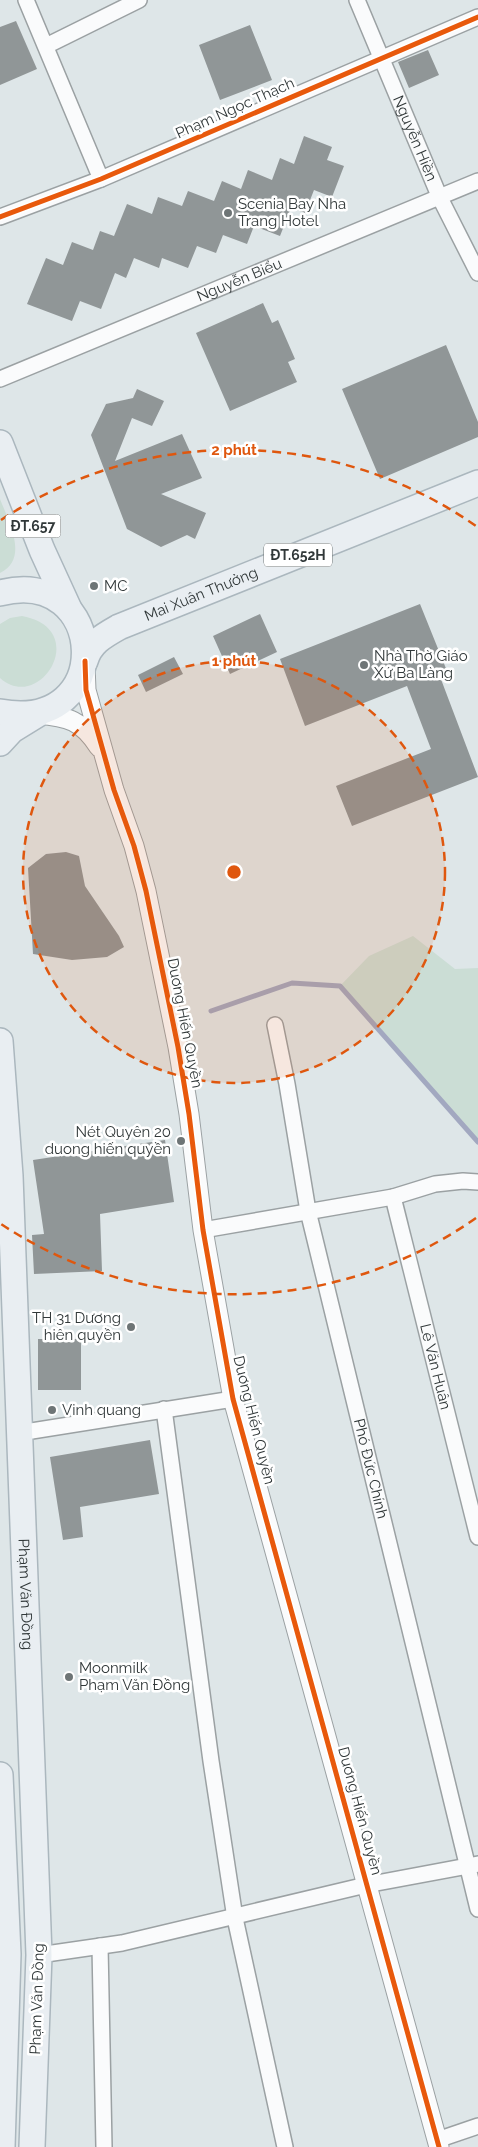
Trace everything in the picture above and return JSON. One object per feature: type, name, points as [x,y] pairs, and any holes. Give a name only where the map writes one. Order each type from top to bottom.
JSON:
[{"type":"main road","name":"ĐT.657","points":[[0,442],[42,550],[68,608],[79,624],[85,642],[85,661],[79,679],[69,695],[54,706],[12,730],[0,743]]},
{"type":"main road","name":"Mai Xuân Thưởng","points":[[85,661],[87,652],[98,639],[119,627],[478,483]]},
{"type":"main road","name":"ĐT.657","points":[[0,593],[16,588],[35,590],[53,596],[68,608]]},
{"type":"main road","name":"Mai Xuân Thưởng","points":[[68,608],[86,622],[100,626],[119,627]]},
{"type":"main road","name":"ĐT.657","points":[[0,712],[18,715],[38,714]]},
{"type":"main road","name":"Phạm Văn Đồng","points":[[0,1041],[10,1176],[39,1954],[32,2147]]},
{"type":"main road","name":"Phạm Văn Đồng","points":[[0,1775],[8,1954],[2,2147]]},
{"type":"main road","points":[[8,1954],[39,1954]]},
{"type":"street","points":[[26,0],[101,179]]},
{"type":"street","points":[[46,46],[139,0]]},
{"type":"street","name":"Nguyễn Hiền","points":[[358,0],[440,198],[478,274]]},
{"type":"street","name":"Phạm Ngọc Thạch","points":[[0,217],[101,179],[478,17]]},
{"type":"street","name":"Nguyễn Biểu","points":[[0,379],[478,181]]},
{"type":"street","name":"Duơng Hiến Quyền","points":[[85,661],[86,690],[104,756],[146,891],[178,1047],[189,1114],[203,1230],[233,1399],[438,2144]]},
{"type":"street","name":"Duơng Hiến Quyền","points":[[38,714],[62,716],[77,722],[90,733],[104,756]]},
{"type":"street","name":"Phó Đức Chính","points":[[275,1025],[288,1084],[308,1211],[472,1865],[478,1909]]},
{"type":"street","points":[[203,1230],[393,1197],[435,1184],[463,1181],[478,1182]]},
{"type":"street","name":"Lê Văn Huân","points":[[393,1197],[478,1537]]},
{"type":"street","points":[[19,1433],[233,1399]]},
{"type":"street","points":[[164,1410],[211,1761],[235,1918],[285,2147]]},
{"type":"street","points":[[39,1954],[122,1943],[235,1918],[366,1885],[472,1865]]},
{"type":"street","points":[[100,1946],[104,2147]]},
{"type":"street","points":[[438,2144],[478,2126]]},
{"type":"shaded area","points":[[0,499],[11,528],[15,549],[14,558],[9,567],[0,573]]},
{"type":"shaded area","points":[[22,616],[43,624],[54,636],[56,651],[52,665],[43,678],[30,685],[15,686],[0,678],[0,624],[10,618]]},
{"type":"shaded area","points":[[413,936],[455,969],[478,968],[478,1142],[340,986],[369,956]]},
{"type":"building","points":[[16,21],[37,69],[0,85],[0,27]]},
{"type":"building","points":[[250,25],[272,80],[220,100],[199,45]]},
{"type":"building","points":[[428,50],[439,75],[409,88],[398,62]]},
{"type":"building","points":[[304,136],[332,147],[327,160],[344,166],[332,197],[314,190],[305,213],[291,208],[280,236],[254,226],[247,244],[223,235],[216,253],[197,246],[188,268],[162,258],[159,268],[134,258],[126,278],[115,273],[101,309],[80,301],[72,321],[27,304],[46,258],[63,265],[72,242],[93,250],[100,231],[114,236],[127,204],[152,214],[158,197],[182,206],[188,191],[214,201],[222,181],[241,189],[248,170],[272,180],[280,158],[294,164]]},
{"type":"building","points":[[263,303],[272,323],[278,320],[295,359],[288,362],[297,382],[230,411],[196,333]]},
{"type":"building","points":[[446,345],[478,422],[478,437],[380,479],[342,389]]},
{"type":"building","points":[[137,389],[164,401],[152,426],[132,418],[115,461],[182,434],[202,478],[161,494],[206,513],[195,539],[187,535],[161,547],[127,529],[91,435],[106,404],[133,398]]},
{"type":"building","points":[[420,604],[447,671],[439,674],[478,777],[352,826],[336,786],[431,749],[407,686],[305,726],[280,659]]},
{"type":"building","points":[[260,614],[277,652],[230,674],[213,636]]},
{"type":"building","points":[[174,657],[183,674],[146,692],[138,675]]},
{"type":"building","points":[[66,852],[79,856],[85,886],[119,936],[124,947],[107,957],[72,960],[33,954],[28,868],[46,854]]},
{"type":"building","points":[[165,1140],[174,1202],[100,1214],[102,1271],[34,1274],[32,1235],[44,1234],[33,1160]]},
{"type":"building","points":[[38,1339],[81,1339],[81,1390],[38,1390]]},
{"type":"building","points":[[150,1440],[159,1494],[80,1507],[83,1537],[63,1540],[50,1457]]},
{"type":"waterway","points":[[211,1011],[292,983],[340,986],[478,1142]]},
{"type":"cycle path","points":[[0,217],[101,179],[478,17]]},
{"type":"cycle path","points":[[85,661],[86,690],[114,790],[134,846],[146,891],[178,1047],[189,1114],[203,1230],[233,1399],[439,2147]]},
{"type":"place","name":"Scenia Bay Nha Trang Hotel","points":[[228,213]]},
{"type":"place","name":"MC","points":[[94,586]]},
{"type":"place","name":"Nhà Thờ Giáo Xứ Ba Làng","points":[[364,665]]},
{"type":"place","name":"Nét Quyên 20 duong hiến quyền","points":[[181,1141]]},
{"type":"place","name":"TH 31 Dương hiên quyền","points":[[131,1327]]},
{"type":"place","name":"Vinh quang","points":[[52,1410]]},
{"type":"place","name":"Moonmilk Phạm Văn Đồng","points":[[69,1677]]}]
